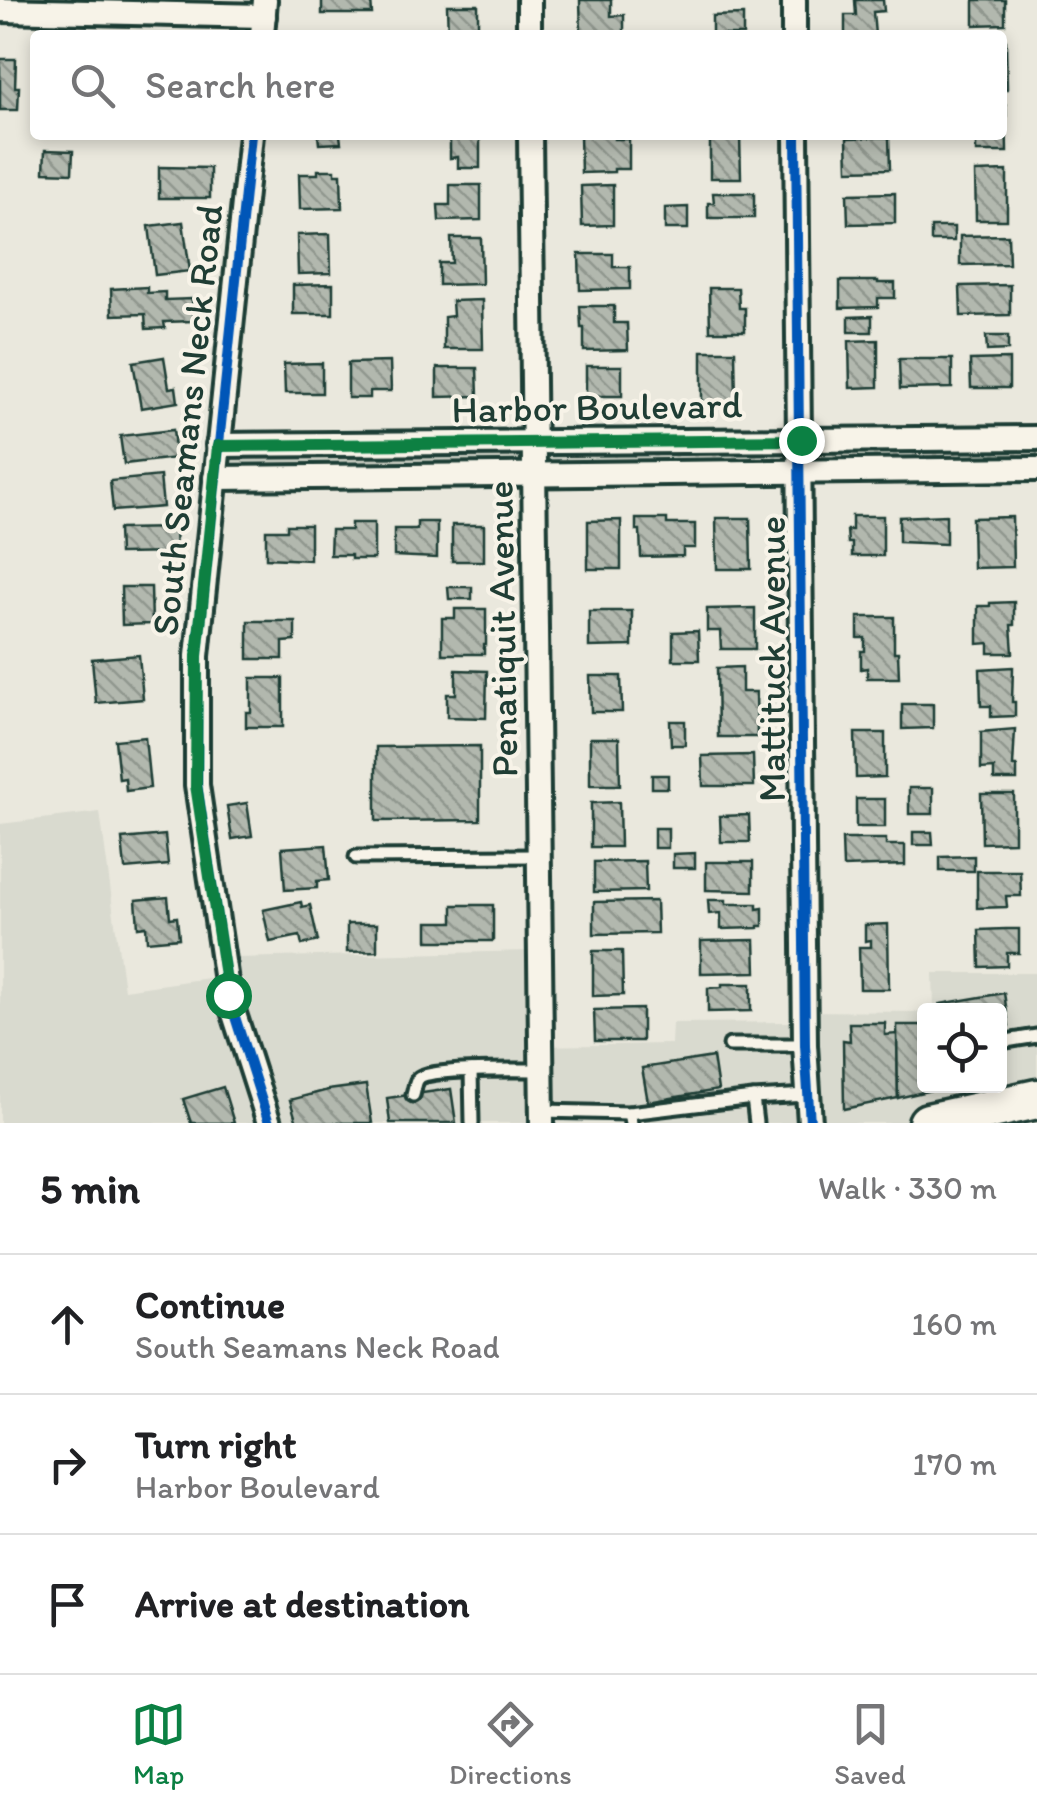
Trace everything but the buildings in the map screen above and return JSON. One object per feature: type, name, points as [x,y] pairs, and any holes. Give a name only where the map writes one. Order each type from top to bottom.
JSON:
[{"type":"main road","points":[[928,1123],[972,1106],[1037,1099]]},
{"type":"street","points":[[528,0],[529,30]]},
{"type":"street","points":[[794,0],[794,30]]},
{"type":"street","points":[[0,10],[264,17]]},
{"type":"street","name":"South Seamans Neck Road","points":[[250,140],[197,656],[196,785],[228,995],[269,1123]]},
{"type":"street","name":"Penatiquit Avenue","points":[[530,140],[542,1117]]},
{"type":"street","name":"Mattituck Avenue","points":[[796,140],[805,1045],[810,1123]]},
{"type":"street","name":"Harbor Boulevard","points":[[218,446],[1037,438]]},
{"type":"street","name":"Harbor Boulevard","points":[[215,478],[1037,469]]},
{"type":"lane","points":[[356,858],[539,856]]},
{"type":"lane","points":[[1007,1041],[1037,1036]]},
{"type":"lane","points":[[730,1046],[805,1045]]},
{"type":"lane","points":[[414,1094],[418,1079],[425,1074],[541,1070]]},
{"type":"lane","points":[[471,1071],[472,1123]]},
{"type":"lane","points":[[542,1117],[630,1118],[752,1098],[808,1094]]},
{"type":"lane","points":[[752,1098],[756,1123]]},
{"type":"shaded area","points":[[1037,442],[1037,465],[805,468],[804,445]]},
{"type":"shaded area","points":[[795,444],[795,468],[540,471],[539,447]]},
{"type":"shaded area","points":[[528,447],[528,471],[222,473],[223,451]]},
{"type":"shaded area","points":[[100,812],[124,990],[236,974],[235,958],[529,951],[531,1046],[671,1044],[672,1023],[793,1022],[794,1011],[917,1012],[917,1093],[1007,1093],[1007,1003],[934,1003],[933,973],[1037,973],[1037,1123],[0,1123],[0,824]]},
{"type":"cycle path","points":[[250,140],[197,656],[197,785],[228,995],[269,1123]]},
{"type":"cycle path","points":[[796,140],[805,1045],[810,1123]]},
{"type":"route","points":[[228,995],[196,785],[197,656],[218,446],[801,440]]}]
